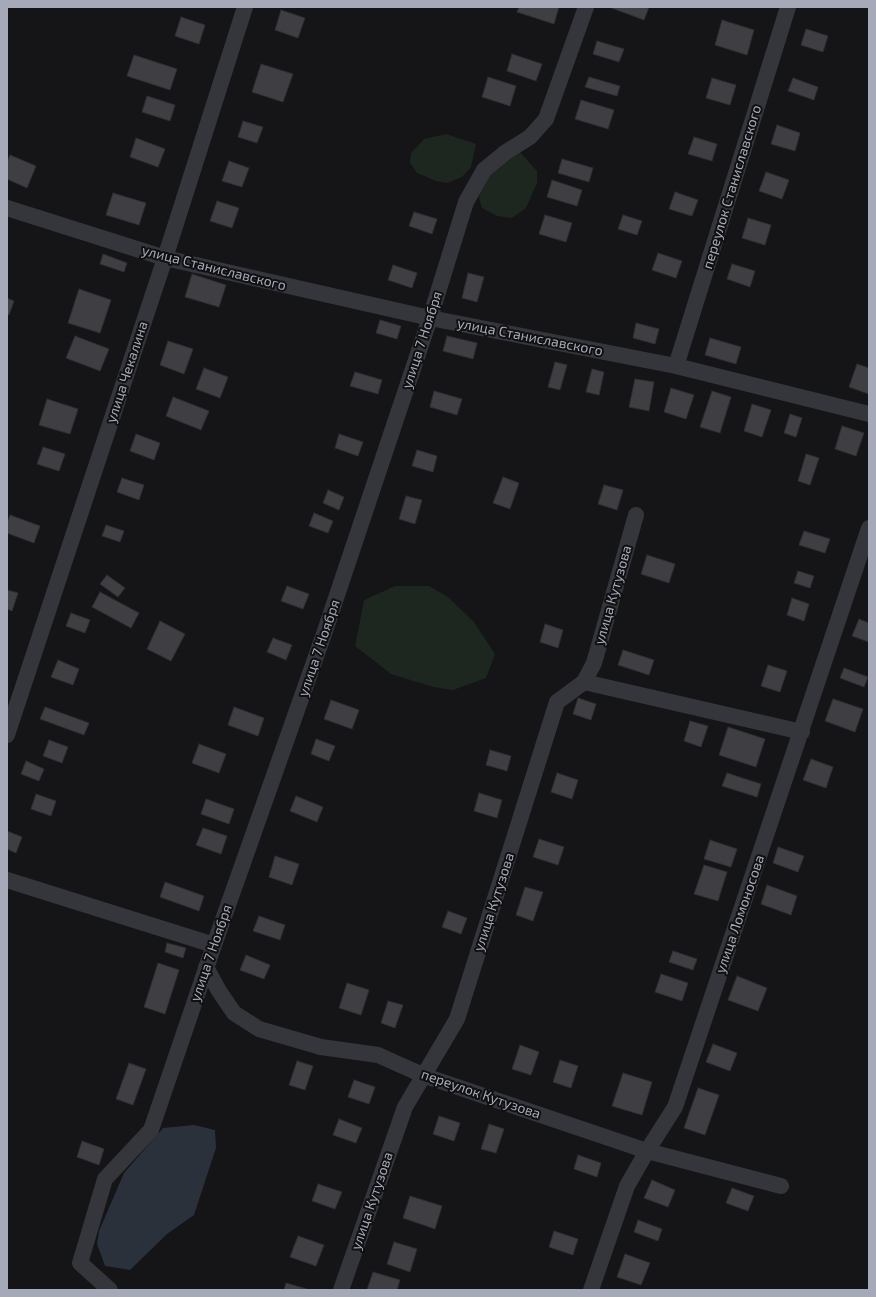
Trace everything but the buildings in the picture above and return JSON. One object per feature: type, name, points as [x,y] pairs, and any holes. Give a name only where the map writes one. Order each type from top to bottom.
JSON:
[{"type":"street","name":"улица Чекалина","points":[[7,735],[165,258],[245,7]]},
{"type":"street","name":"улица 7 Ноября","points":[[110,1290],[80,1263],[106,1179],[151,1130],[214,945],[325,631],[430,318],[466,202],[484,170],[506,152],[530,137],[546,119],[586,7]]},
{"type":"street","name":"переулок Станиславского","points":[[676,366],[788,7]]},
{"type":"street","name":"улица Станиславского","points":[[7,208],[165,258],[430,318],[676,366],[869,414]]},
{"type":"street","name":"улица Кутузова","points":[[341,1290],[405,1107],[457,1019],[557,702],[584,682],[594,663],[636,516]]},
{"type":"street","name":"улица Ломоносова","points":[[591,1290],[627,1186],[675,1107],[802,732],[869,528]]},
{"type":"street","points":[[584,682],[802,732]]},
{"type":"street","points":[[7,880],[214,945]]},
{"type":"street","name":"переулок Кутузова","points":[[206,968],[234,1013],[259,1029],[321,1047],[378,1055],[424,1076],[647,1151],[781,1186]]},
{"type":"shaded area","points":[[446,134],[476,144],[471,167],[462,177],[447,183],[436,181],[417,173],[410,163],[411,153],[424,139]]},
{"type":"shaded area","points":[[519,151],[537,171],[537,183],[526,208],[512,218],[497,216],[482,208],[479,198],[481,186],[495,164]]},
{"type":"shaded area","points":[[395,586],[429,586],[448,597],[474,622],[495,654],[486,678],[453,690],[433,687],[391,674],[355,646],[364,600]]},
{"type":"shaded area","points":[[194,1125],[215,1130],[216,1148],[194,1215],[167,1234],[130,1270],[105,1266],[97,1244],[99,1231],[124,1173],[163,1128]]}]
